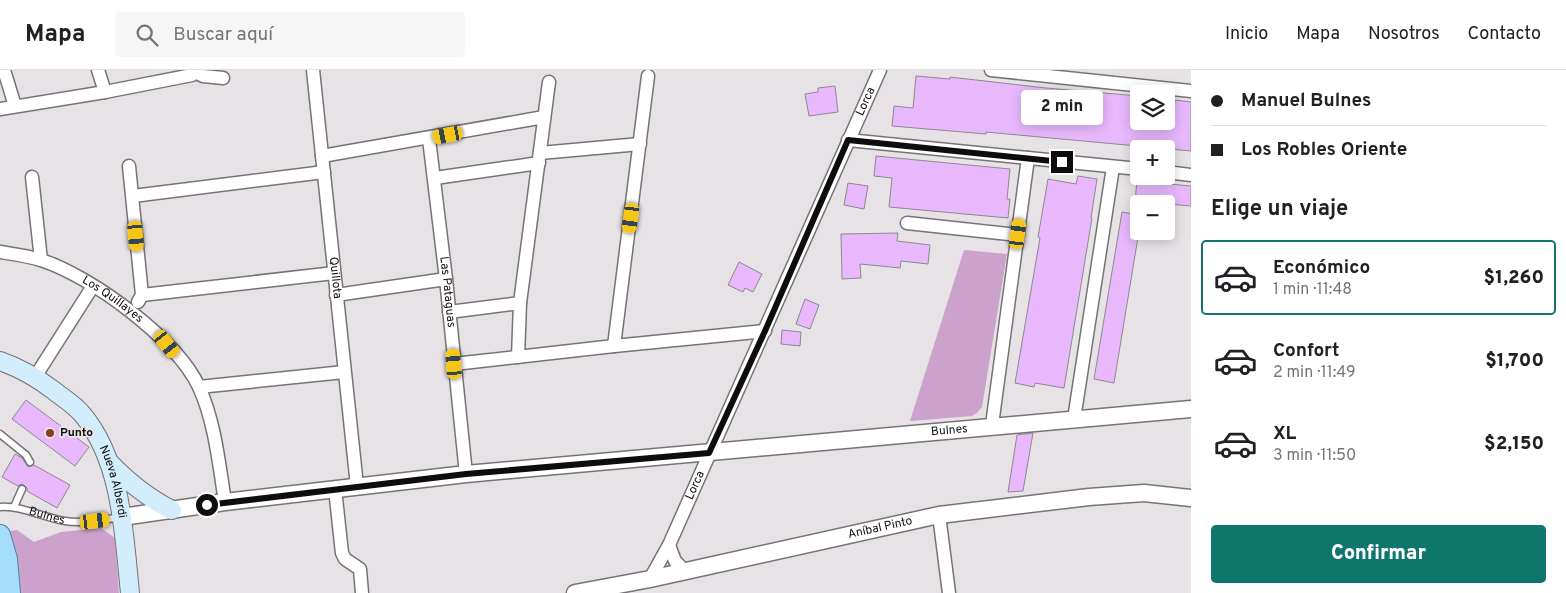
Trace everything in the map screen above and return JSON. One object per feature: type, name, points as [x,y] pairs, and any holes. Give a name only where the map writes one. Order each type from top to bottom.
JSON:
[{"type":"main road","name":"Nueva Alberdi","points":[[0,361],[16,366],[36,377],[82,414],[95,434],[116,487],[122,517],[130,593]]},
{"type":"main road","points":[[106,459],[137,488],[172,510]]},
{"type":"main road","points":[[0,535],[7,559],[10,593]]},
{"type":"street","points":[[4,70],[15,106]]},
{"type":"street","points":[[98,70],[105,92]]},
{"type":"street","name":"Quillota","points":[[313,70],[357,486]]},
{"type":"street","name":"Lorca","points":[[650,579],[669,545],[880,70]]},
{"type":"street","points":[[992,70],[1191,91]]},
{"type":"street","points":[[0,109],[105,92],[192,75],[195,71],[203,76],[223,78]]},
{"type":"street","points":[[614,346],[648,76]]},
{"type":"street","points":[[518,357],[520,303],[549,82]]},
{"type":"street","points":[[322,156],[429,139],[544,117]]},
{"type":"street","name":"Las Pataguas","points":[[429,139],[435,178],[466,474]]},
{"type":"street","points":[[848,140],[1130,168]]},
{"type":"street","points":[[435,178],[540,158],[640,144]]},
{"type":"street","points":[[992,426],[1028,158]]},
{"type":"street","points":[[129,166],[142,295],[134,312]]},
{"type":"street","points":[[1074,419],[1113,167]]},
{"type":"street","points":[[133,196],[324,172]]},
{"type":"street","points":[[1175,173],[1191,175]]},
{"type":"street","points":[[32,177],[42,260]]},
{"type":"street","points":[[907,223],[1018,234]]},
{"type":"street","name":"Los Quillayes","points":[[0,252],[42,260],[79,277],[134,312],[167,344],[188,369],[198,386],[210,422],[224,502]]},
{"type":"street","points":[[142,295],[334,273]]},
{"type":"street","points":[[336,295],[446,279]]},
{"type":"street","points":[[36,377],[93,286]]},
{"type":"street","points":[[449,312],[520,303]]},
{"type":"street","points":[[454,364],[765,331]]},
{"type":"street","points":[[198,386],[344,372]]},
{"type":"street","name":"Bulnes","points":[[122,517],[224,502],[466,474],[1191,409]]},
{"type":"street","points":[[335,489],[342,553],[345,559],[360,568],[362,593]]},
{"type":"street","name":"Aníbal Pinto","points":[[575,593],[650,579],[939,515],[1089,497],[1144,493],[1191,498]]},
{"type":"street","points":[[939,515],[949,593]]},
{"type":"street","points":[[669,545],[675,561],[685,571]]},
{"type":"lane","points":[[0,434],[26,455],[30,462]]},
{"type":"lane","points":[[14,507],[22,489]]},
{"type":"lane","name":"Bulnes","points":[[0,507],[14,507],[68,522],[122,517]]},
{"type":"shaded area","points":[[964,250],[1007,254],[982,407],[972,416],[910,421]]},
{"type":"shaded area","points":[[101,528],[115,538],[119,593],[17,593],[5,532],[17,530],[34,542],[61,532]]},
{"type":"building","points":[[916,76],[950,79],[950,77],[1130,95],[1130,130],[1175,130],[1175,100],[1191,102],[1191,151],[1175,150],[1175,140],[1130,140],[1130,145],[986,132],[986,134],[892,126],[894,106],[913,108]]},
{"type":"building","points":[[835,86],[838,112],[809,116],[805,94],[818,92],[818,88]]},
{"type":"building","points":[[876,156],[1010,169],[1007,199],[1010,199],[1008,218],[889,207],[892,178],[874,176]]},
{"type":"building","points":[[1078,176],[1097,179],[1064,388],[1035,383],[1034,387],[1015,383],[1040,238],[1038,237],[1048,179],[1076,184]]},
{"type":"building","points":[[848,183],[868,186],[864,209],[844,205]]},
{"type":"building","points":[[1137,185],[1191,186],[1191,206],[1175,205],[1175,195],[1136,195]]},
{"type":"building","points":[[1122,212],[1130,213],[1130,240],[1138,240],[1114,383],[1094,379]]},
{"type":"building","points":[[898,233],[897,241],[930,245],[928,264],[901,261],[900,268],[860,264],[861,278],[842,279],[841,234]]},
{"type":"building","points":[[739,262],[762,274],[753,292],[745,288],[743,292],[728,285]]},
{"type":"building","points":[[805,299],[819,305],[810,329],[796,324]]},
{"type":"building","points":[[782,330],[801,332],[800,346],[781,344]]},
{"type":"building","name":"Punto","points":[[26,400],[89,447],[75,466],[12,419]]},
{"type":"building","points":[[1033,433],[1023,491],[1008,492],[1017,435]]},
{"type":"building","points":[[15,454],[22,458],[28,467],[34,465],[70,485],[57,508],[27,491],[24,485],[18,486],[2,477]]},
{"type":"place","name":"Punto","points":[[50,433]]},
{"type":"route","points":[[207,505],[466,474],[709,453],[765,331],[848,140],[1062,162]]}]
